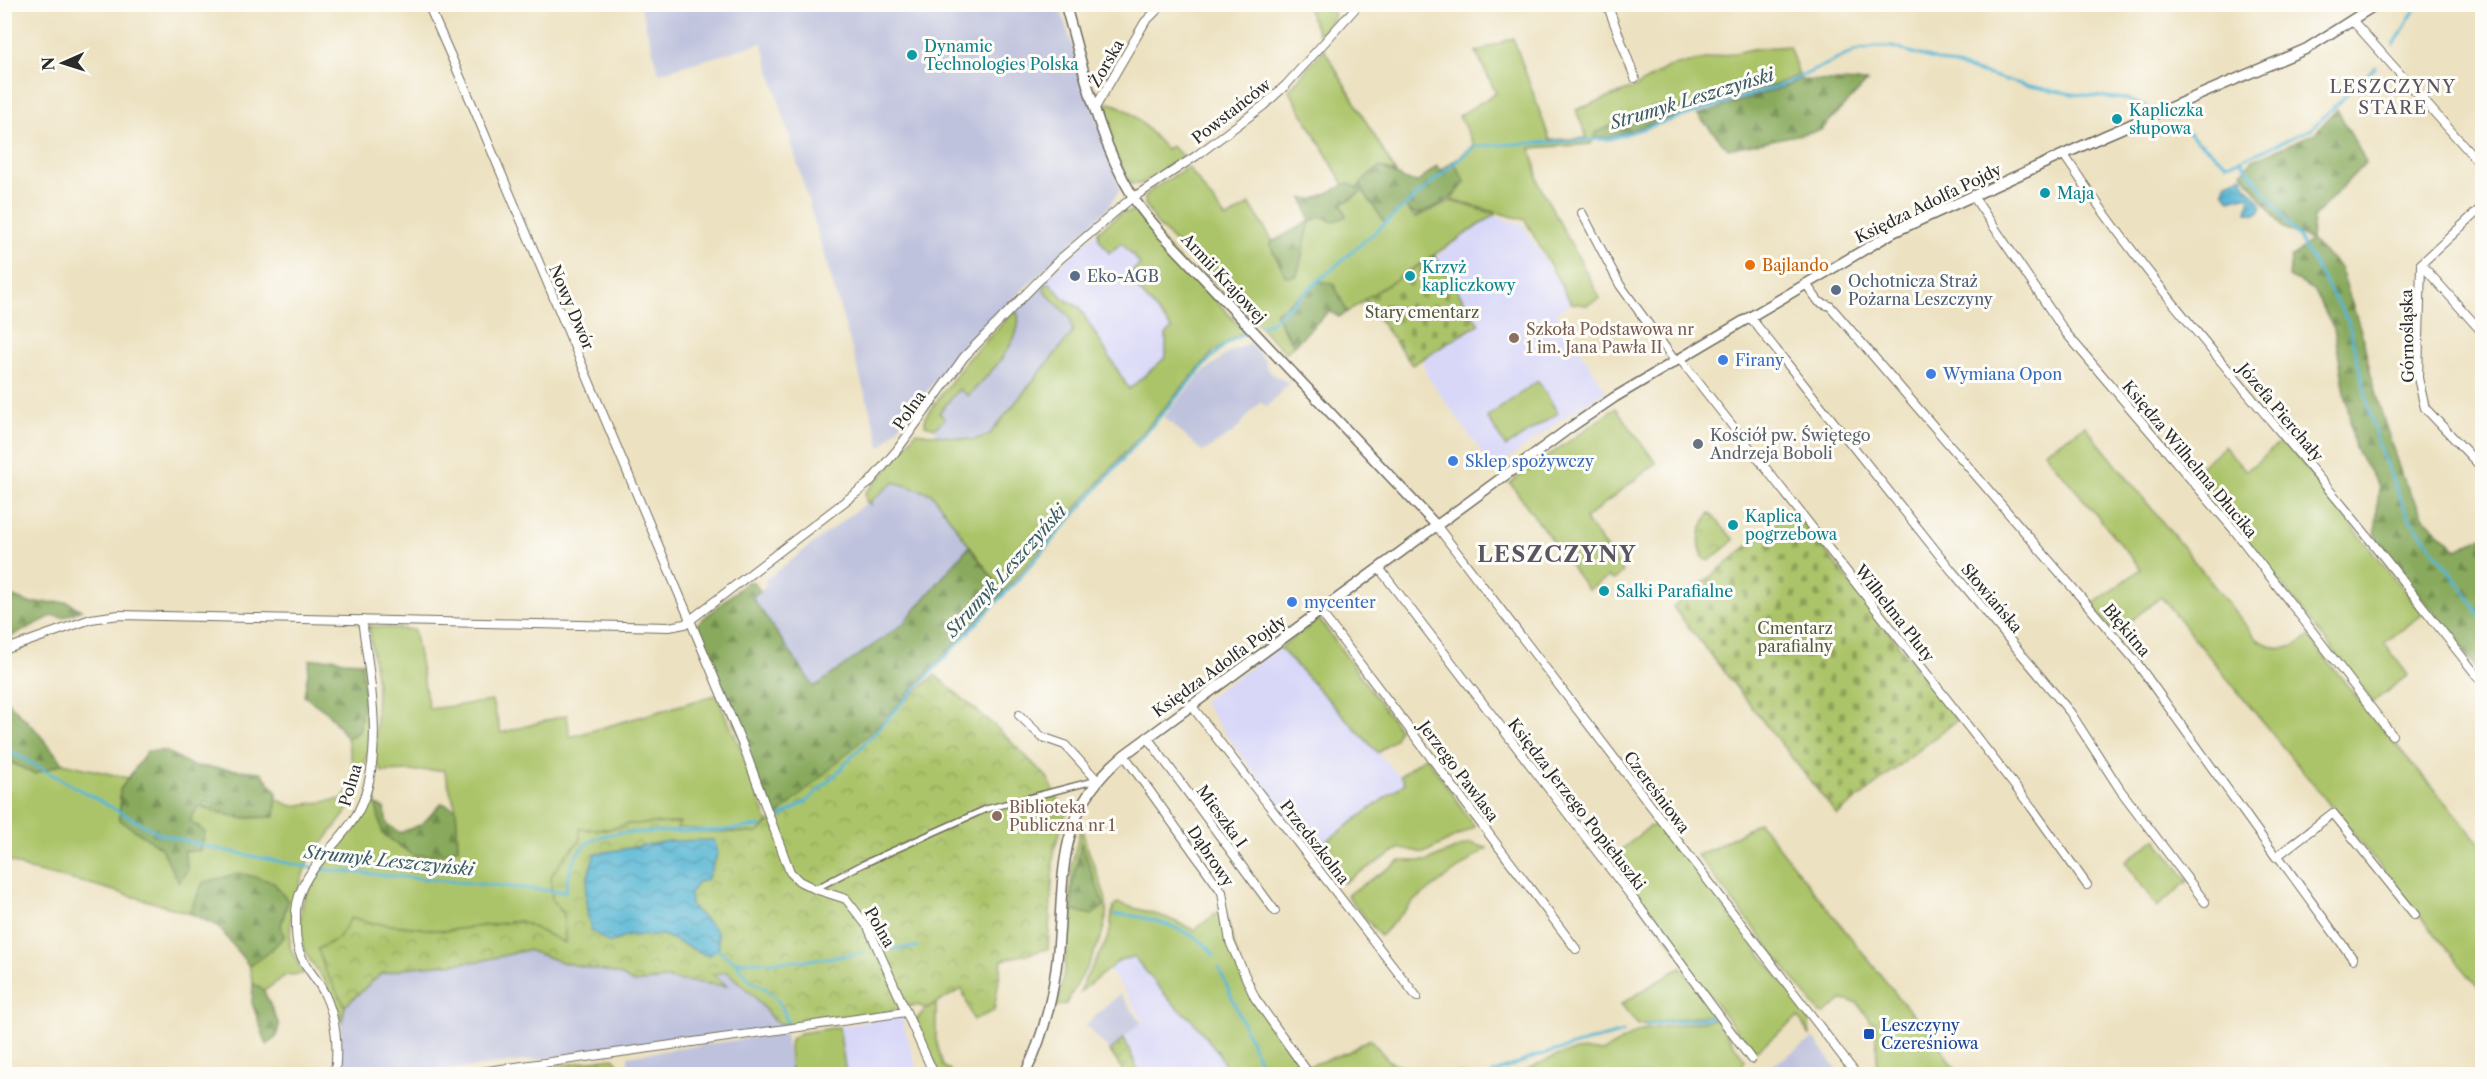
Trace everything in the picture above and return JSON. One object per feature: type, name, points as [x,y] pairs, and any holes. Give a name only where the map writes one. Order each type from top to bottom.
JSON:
[{"type":"street","name":"Nowy Dwór","points":[[428,4],[691,621]]},
{"type":"street","name":"Armii Krajowej","points":[[1065,4],[1095,108],[1113,159],[1133,197],[1163,235],[1436,525]]},
{"type":"street","name":"Żorska","points":[[1095,108],[1145,22],[1163,4]]},
{"type":"street","name":"Powstańców","points":[[1133,197],[1196,156],[1263,105],[1286,85],[1359,4]]},
{"type":"street","points":[[1607,4],[1635,78]]},
{"type":"street","name":"Księdza Adolfa Pojdy","points":[[1025,1074],[1039,1042],[1052,994],[1057,961],[1062,876],[1068,840],[1078,811],[1097,780],[1124,754],[1592,412],[1678,360],[1894,232],[2306,49],[2378,4]]},
{"type":"street","points":[[2353,21],[2482,166]]},
{"type":"street","name":"Józefa Pierchały","points":[[2064,155],[2095,202],[2194,331],[2342,506],[2482,682]]},
{"type":"street","name":"Księdza Wilhelma Dłucika","points":[[1973,196],[2066,333],[2235,531],[2392,735]]},
{"type":"street","name":"Polna","points":[[4,650],[91,619],[118,615],[680,626],[691,621],[869,483],[897,450],[970,350],[1072,247],[1133,197]]},
{"type":"street","points":[[2482,207],[2421,264],[2482,332]]},
{"type":"street","name":"Wilhelma Pluty","points":[[1582,213],[1620,285],[2024,799],[2087,885]]},
{"type":"street","name":"Górnośląska","points":[[2421,264],[2418,378],[2426,408],[2482,468]]},
{"type":"street","name":"Błękitna","points":[[1806,284],[1819,302],[1830,306],[2134,659],[2276,857],[2278,856],[2353,959]]},
{"type":"street","name":"Słowiańska","points":[[1750,317],[1945,562],[2070,712],[2121,791],[2205,902]]},
{"type":"street","name":"Czereśniowa","points":[[1436,525],[1856,1074]]},
{"type":"street","name":"Księdza Jerzego Popiełuszki","points":[[1379,568],[1641,909],[1751,1059]]},
{"type":"street","name":"Jerzego Pawlasa","points":[[1320,611],[1576,949]]},
{"type":"street","name":"Polna","points":[[335,1074],[336,1035],[332,1013],[324,992],[301,956],[297,944],[297,904],[305,881],[313,869],[341,837],[357,814],[369,778],[373,730],[373,684],[362,620]]},
{"type":"street","name":"Polna","points":[[691,621],[744,748],[790,872],[799,881],[815,889],[846,899],[868,927],[934,1074]]},
{"type":"street","name":"Przedszkolna","points":[[1191,705],[1417,997]]},
{"type":"street","points":[[815,889],[861,865],[986,809],[1097,780],[1065,745],[1042,737],[1019,715]]},
{"type":"street","name":"Mieszka I","points":[[1147,737],[1275,912]]},
{"type":"street","name":"Dąbrowy","points":[[1124,754],[1222,892],[1230,942],[1255,998],[1309,1074]]},
{"type":"street","points":[[2278,856],[2333,813],[2415,915]]},
{"type":"street","points":[[466,1074],[906,1012]]},
{"type":"shaded area","points":[[640,5],[1059,5],[1120,189],[1107,209],[961,349],[881,448],[762,43],[659,73]]},
{"type":"shaded area","name":"Szkoła Podstawowa nr 1 im. Jana Pawła II","points":[[1494,216],[1523,225],[1571,303],[1556,313],[1606,391],[1574,410],[1494,470],[1428,377],[1422,359],[1478,324],[1435,256]]},
{"type":"shaded area","points":[[1105,224],[1142,265],[1175,327],[1166,335],[1166,357],[1129,389],[1079,308],[1070,306],[1043,282]]},
{"type":"shaded area","points":[[1043,282],[1083,327],[990,438],[977,443],[935,436],[939,413],[959,389],[968,396],[1016,331],[1013,313]]},
{"type":"shaded area","points":[[1249,343],[1266,361],[1266,367],[1272,374],[1289,383],[1267,407],[1260,402],[1234,432],[1203,452],[1164,417],[1199,376],[1228,353]]},
{"type":"shaded area","points":[[894,482],[932,494],[969,546],[903,624],[814,687],[751,597],[767,585],[765,580]]},
{"type":"shaded area","points":[[1280,648],[1406,783],[1312,853],[1202,701]]},
{"type":"shaded area","points":[[527,950],[565,963],[619,974],[633,983],[727,972],[754,996],[774,1021],[792,1027],[420,1074],[338,1074],[345,1006],[381,974],[414,967],[481,961]]},
{"type":"shaded area","points":[[1135,951],[1218,1052],[1229,1074],[1140,1074],[1124,1038],[1144,1020],[1108,968]]},
{"type":"shaded area","points":[[1120,994],[1141,1022],[1110,1051],[1085,1025]]},
{"type":"shaded area","points":[[901,1016],[917,1070],[921,1074],[845,1074],[839,1027]]},
{"type":"shaded area","points":[[785,1033],[791,1074],[636,1074],[628,1064],[628,1056]]},
{"type":"shaded area","points":[[1814,1038],[1840,1074],[1772,1074],[1767,1069]]},
{"type":"green space","points":[[1306,5],[1330,5],[1335,16],[1319,35]]},
{"type":"green space","points":[[1513,38],[1550,140],[1587,138],[1576,110],[1636,87],[1668,67],[1753,49],[1789,46],[1799,75],[1775,85],[1692,106],[1654,107],[1597,132],[1591,144],[1531,148],[1539,184],[1600,298],[1587,305],[1571,303],[1525,220],[1451,200],[1465,182],[1452,163],[1474,145],[1459,116],[1496,93],[1476,52]]},
{"type":"green space","points":[[1324,49],[1396,173],[1381,167],[1371,173],[1357,189],[1348,183],[1344,185],[1289,90]]},
{"type":"green space","points":[[1800,78],[1801,80],[1867,82],[1821,130],[1728,149],[1698,115],[1789,85]]},
{"type":"green space","points":[[1750,91],[1610,137],[1594,138],[1597,132],[1654,107],[1692,106]]},
{"type":"green space","points":[[1108,103],[1125,109],[1166,149],[1171,146],[1183,156],[1141,184],[1131,184],[1112,148],[1100,112],[1100,106]]},
{"type":"green space","points":[[2337,109],[2366,162],[2313,218],[2311,240],[2283,228],[2242,172],[2253,160],[2315,133]]},
{"type":"green space","points":[[1453,161],[1465,182],[1449,199],[1416,215],[1404,206],[1385,223],[1363,191],[1342,204],[1346,216],[1333,222],[1321,216],[1310,221],[1303,198],[1315,199],[1348,183],[1357,188],[1371,173],[1381,167],[1406,180],[1418,182],[1437,166],[1440,171]]},
{"type":"green space","points":[[1188,167],[1226,219],[1250,204],[1272,240],[1270,245],[1297,276],[1310,221],[1321,216],[1346,215],[1342,204],[1363,191],[1404,205],[1415,218],[1450,201],[1496,214],[1347,312],[1333,283],[1319,282],[1276,313],[1281,326],[1294,345],[1286,353],[1156,223],[1145,204],[1145,197],[1151,190]]},
{"type":"green space","points":[[1124,211],[1126,213],[1135,212],[1244,331],[1214,351],[1003,592],[932,494],[894,482],[871,501],[871,506],[866,501],[865,493],[885,472],[916,432],[973,440],[989,435],[1073,332],[1070,317],[1046,293],[1044,289],[1046,283],[1050,283],[1063,298],[1079,307],[1129,389],[1166,357],[1166,335],[1172,329],[1127,276],[1140,264],[1122,243],[1109,253],[1099,239],[1098,231]]},
{"type":"green space","points":[[1310,221],[1297,276],[1286,277],[1270,245],[1272,240]]},
{"type":"green space","points":[[2311,240],[2340,267],[2362,334],[2374,389],[2402,477],[2425,519],[2457,549],[2482,537],[2482,675],[2375,538],[2379,486],[2355,449],[2334,329],[2314,290],[2289,277],[2291,258]]},
{"type":"green space","name":"Stary cmentarz","points":[[1435,256],[1479,324],[1412,365],[1364,299]]},
{"type":"green space","points":[[1319,282],[1333,283],[1347,312],[1339,317],[1329,311],[1294,345],[1275,313]]},
{"type":"green space","points":[[1017,312],[1016,333],[994,369],[968,396],[959,389],[939,413],[945,419],[935,428],[925,425],[925,417],[966,361],[1013,313]]},
{"type":"green space","points":[[1538,381],[1558,413],[1506,447],[1487,417]]},
{"type":"green space","points":[[1616,408],[1656,463],[1585,519],[1623,572],[1614,580],[1608,577],[1588,590],[1510,483]]},
{"type":"green space","points":[[2085,426],[2257,639],[2278,648],[2289,648],[2309,637],[2365,708],[2482,846],[2482,992],[2161,597],[2115,633],[2090,606],[2141,569],[2044,452]]},
{"type":"green space","points":[[2283,440],[2423,614],[2384,643],[2408,675],[2373,702],[2252,546],[2192,474],[2224,446],[2246,471]]},
{"type":"green space","name":"Cmentarz parafialny","points":[[1793,509],[1957,720],[1837,815],[1673,607]]},
{"type":"green space","points":[[1710,513],[1734,540],[1709,561],[1704,559],[1699,540],[1703,524]]},
{"type":"green space","points":[[969,546],[1003,592],[876,729],[797,804],[773,818],[696,628],[697,624],[747,582],[753,582],[760,591],[752,597],[814,687],[903,624]]},
{"type":"green space","points":[[5,594],[29,603],[68,602],[81,610],[64,617],[52,616],[5,639]]},
{"type":"green space","points":[[1319,619],[1399,729],[1395,739],[1378,753],[1280,648]]},
{"type":"green space","points":[[369,626],[414,630],[429,709],[492,701],[501,733],[567,715],[570,737],[716,695],[742,752],[768,823],[758,833],[677,828],[679,823],[629,824],[608,829],[581,829],[579,842],[566,855],[552,900],[564,914],[565,943],[520,921],[445,931],[374,923],[351,918],[338,939],[318,949],[325,970],[345,1006],[342,1022],[324,980],[304,950],[300,923],[309,887],[318,871],[364,809],[373,773],[376,773],[376,805],[383,834],[458,848],[456,809],[444,770],[382,772],[375,759],[377,684]]},
{"type":"green space","points":[[335,658],[342,661],[361,662],[364,694],[359,732],[347,738],[328,713],[304,696],[310,660]]},
{"type":"green space","points":[[361,662],[365,662],[370,715],[367,755],[356,800],[307,863],[291,911],[290,947],[303,974],[286,975],[264,991],[253,983],[249,966],[270,951],[284,937],[281,925],[288,901],[203,883],[189,913],[94,885],[30,870],[5,859],[4,759],[34,774],[63,763],[128,778],[120,790],[120,820],[161,848],[179,881],[184,850],[200,850],[205,832],[190,821],[198,806],[239,818],[275,817],[276,799],[292,806],[343,799],[352,784],[353,777],[347,738],[359,732],[364,694]]},
{"type":"green space","points":[[935,675],[995,726],[1047,777],[1066,814],[1054,850],[1048,949],[1002,960],[994,1011],[973,1020],[962,989],[927,1008],[915,1005],[874,1015],[792,1027],[774,1021],[754,996],[727,972],[713,974],[727,986],[666,979],[633,983],[619,974],[565,963],[527,950],[481,961],[414,967],[381,974],[345,1006],[325,970],[318,949],[338,939],[351,918],[374,923],[445,931],[520,921],[565,943],[564,914],[552,900],[551,876],[566,855],[580,841],[580,829],[605,830],[629,824],[680,823],[676,831],[758,833]]},
{"type":"green space","points":[[5,699],[35,729],[63,763],[34,774],[5,759]]},
{"type":"green space","points":[[147,751],[165,751],[193,766],[261,772],[277,793],[275,817],[239,818],[198,806],[190,821],[205,832],[200,851],[184,851],[188,869],[179,882],[161,848],[120,820],[120,790]]},
{"type":"green space","points":[[1426,756],[1475,827],[1424,853],[1400,848],[1343,883],[1316,849],[1405,783],[1400,776]]},
{"type":"green space","points":[[442,803],[456,809],[458,848],[445,853],[414,856],[383,834],[376,805],[384,808],[387,824],[400,833],[422,824]]},
{"type":"green space","points":[[1759,822],[1898,997],[1938,1043],[1959,1074],[1878,1074],[1875,1022],[1871,1022],[1858,1003],[1842,1000],[1825,1014],[1820,1013],[1697,855],[1716,847]]},
{"type":"green space","points":[[1659,824],[1808,1015],[1810,1036],[1798,1017],[1753,1053],[1609,860],[1649,827]]},
{"type":"green space","points":[[1081,826],[1105,897],[1107,910],[1101,938],[1087,966],[1066,1004],[1057,1006],[1065,968],[1072,863]]},
{"type":"green space","points":[[2156,839],[2188,881],[2157,907],[2125,862]]},
{"type":"green space","points":[[1081,843],[1104,906],[1092,915],[1072,910],[1073,883]]},
{"type":"green space","points":[[1470,843],[1487,848],[1414,901],[1380,936],[1347,895],[1400,861],[1427,861]]},
{"type":"green space","points":[[240,873],[273,882],[288,901],[281,925],[284,937],[270,951],[249,966],[218,926],[189,913],[203,883]]},
{"type":"green space","points":[[1117,903],[1165,917],[1194,930],[1224,908],[1244,982],[1309,1074],[1229,1074],[1218,1052],[1192,1020],[1171,1002],[1134,957],[1120,960],[1080,992],[1107,939],[1112,912]]},
{"type":"green space","points":[[1681,967],[1715,1014],[1638,1025],[1621,1004]]},
{"type":"green space","points":[[253,983],[264,991],[279,1025],[276,1037],[267,1045],[252,1003]]},
{"type":"green space","points":[[936,1003],[936,1039],[943,1066],[951,1071],[949,1074],[939,1074],[915,1021],[927,1008]]},
{"type":"green space","points":[[1716,1019],[1745,1060],[1738,1074],[1519,1074],[1569,1052],[1591,1050],[1602,1052],[1641,1030]]},
{"type":"green space","points":[[839,1027],[846,1074],[791,1074],[789,1047],[792,1038],[800,1033]]},
{"type":"green space","points":[[1124,1038],[1140,1074],[1125,1074],[1110,1051]]},
{"type":"green space","points":[[1370,1039],[1389,1061],[1421,1074],[1314,1074],[1308,1066],[1348,1052]]},
{"type":"green space","points":[[613,1058],[628,1074],[496,1074],[507,1073]]},
{"type":"water","points":[[2242,176],[2261,204],[2262,208],[2256,214],[2247,212],[2250,197],[2244,196],[2230,200],[2223,191],[2226,182]]},
{"type":"water","points":[[714,840],[718,852],[707,880],[698,882],[690,894],[691,906],[717,931],[719,947],[708,956],[663,935],[628,936],[609,943],[591,930],[586,892],[595,854],[669,841]]},
{"type":"waterway","points":[[2394,45],[2418,4]]},
{"type":"waterway","name":"Strumyk Leszczyński","points":[[1261,326],[1270,323],[1472,148],[1610,139],[1785,84],[1855,51],[1875,47],[1892,47],[2024,85],[2072,94],[2126,99],[2146,106]]},
{"type":"waterway","points":[[2154,124],[2162,132],[2179,126],[2227,164],[2311,129],[2375,67]]},
{"type":"waterway","points":[[2241,160],[2297,235],[2348,321],[2378,445],[2407,515],[2460,585],[2482,619]]},
{"type":"waterway","name":"Strumyk Leszczyński","points":[[780,817],[807,801],[837,773],[1022,575],[1208,361],[1227,343],[1243,334]]},
{"type":"waterway","name":"Strumyk Leszczyński","points":[[4,748],[160,834],[217,849],[317,869],[565,892],[574,859],[586,844],[605,835],[724,830],[761,826]]},
{"type":"waterway","points":[[1115,915],[1140,917],[1185,932],[1198,939],[1214,956]]},
{"type":"waterway","points":[[888,949],[917,947]]},
{"type":"waterway","points":[[716,949],[734,961],[752,982],[765,988],[777,999],[788,1026]]},
{"type":"waterway","points":[[734,961],[798,961],[863,953]]},
{"type":"waterway","points":[[2478,971],[2482,964]]},
{"type":"waterway","points":[[1219,968],[1265,1074]]},
{"type":"waterway","points":[[1646,1025],[1714,1017]]},
{"type":"waterway","points":[[1493,1073],[1537,1056],[1623,1032]]},
{"type":"waterway","points":[[1327,1068],[1357,1074]]},
{"type":"place","name":"Dynamic Technologies Polska","points":[[912,55]]},
{"type":"place","name":"Kapliczka słupowa","points":[[2117,119]]},
{"type":"place","name":"Maja","points":[[2045,193]]},
{"type":"place","name":"Bajlando","points":[[1750,265]]},
{"type":"place","name":"Eko-AGB","points":[[1075,276]]},
{"type":"place","name":"Krzyż kapliczkowy","points":[[1410,276]]},
{"type":"place","name":"Ochotnicza Straż Pożarna Leszczyny","points":[[1836,290]]},
{"type":"place","name":"Szkoła Podstawowa nr 1 im. Jana Pawła II","points":[[1514,338]]},
{"type":"place","name":"Firany","points":[[1723,360]]},
{"type":"place","name":"Wymiana Opon","points":[[1931,374]]},
{"type":"place","name":"Kościół pw. Świętego Andrzeja Boboli","points":[[1698,444]]},
{"type":"place","name":"Sklep spożywczy","points":[[1453,461]]},
{"type":"place","name":"Kaplica pogrzebowa","points":[[1733,525]]},
{"type":"place","name":"Salki Parafialne","points":[[1604,591]]},
{"type":"place","name":"mycenter","points":[[1292,602]]},
{"type":"place","name":"Biblioteka Publiczna nr 1","points":[[997,816]]},
{"type":"place","name":"Leszczyny Czereśniowa","points":[[1869,1034]]},
{"type":"district","name":"LESZCZYNY STARE","points":[[2393,97]]},
{"type":"district","name":"LESZCZYNY","points":[[1557,554]]}]
